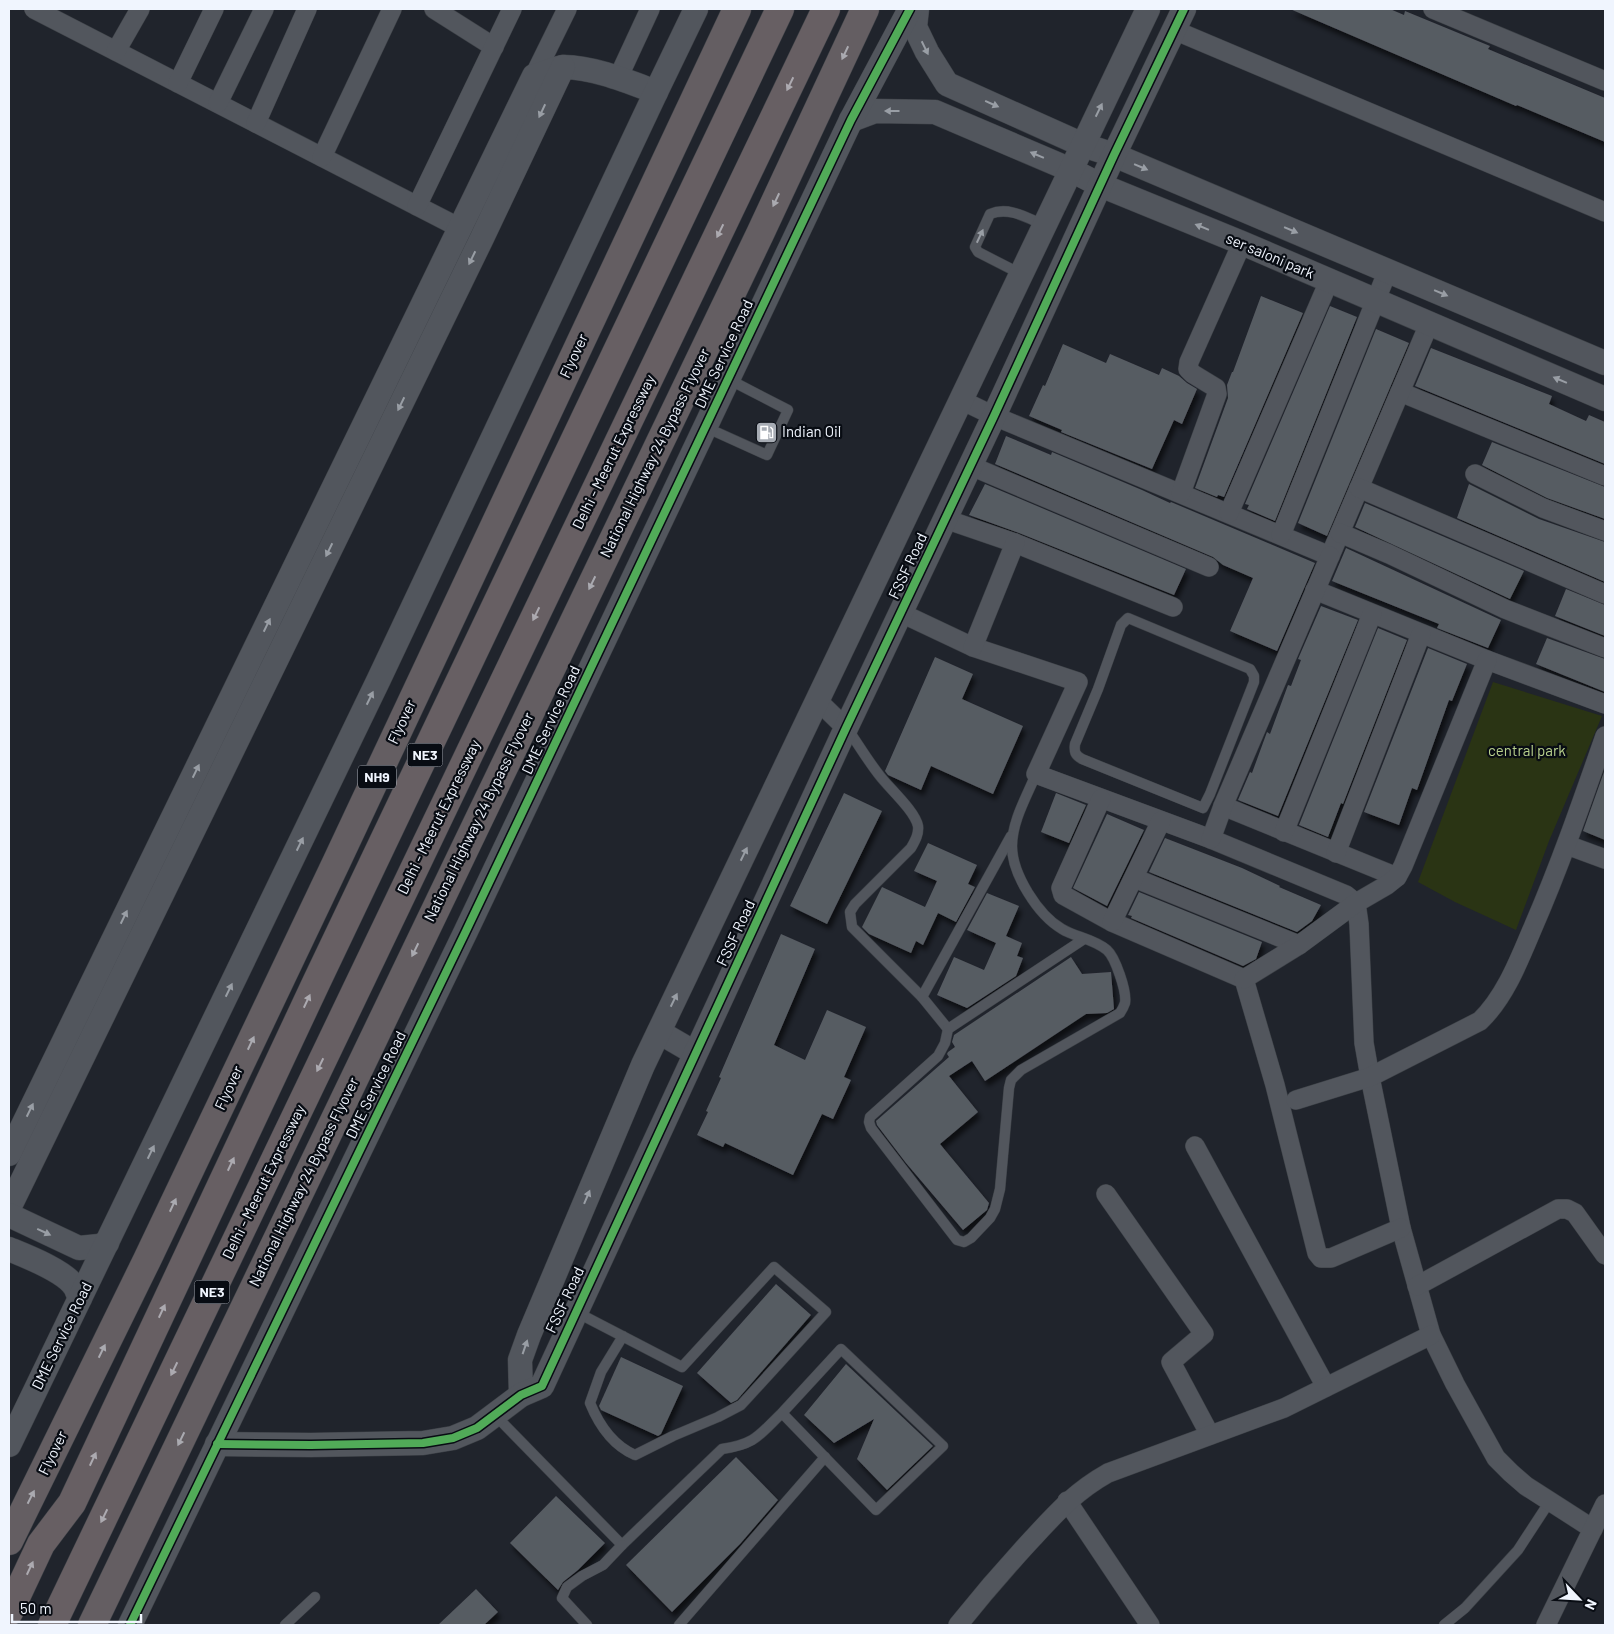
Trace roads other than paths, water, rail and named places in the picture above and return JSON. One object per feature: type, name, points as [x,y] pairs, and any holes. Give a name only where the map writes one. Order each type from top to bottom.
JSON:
[{"type":"highway","name":"Flyover","points":[[9,1541],[147,1260],[336,863],[737,9]]},
{"type":"highway","name":"NE3","points":[[9,1612],[41,1544],[72,1503],[316,983],[780,9]]},
{"type":"highway","name":"Delhi - Meerut Expressway","points":[[52,1625],[826,9]]},
{"type":"highway","name":"National Highway 24 Bypass Flyover","points":[[92,1625],[760,234],[865,9]]},
{"type":"street","points":[[34,9],[460,228]]},
{"type":"street","points":[[116,51],[140,9]]},
{"type":"street","points":[[178,83],[214,9]]},
{"type":"street","points":[[218,104],[264,9]]},
{"type":"street","points":[[256,123],[307,9]]},
{"type":"street","points":[[322,156],[392,9]]},
{"type":"street","points":[[417,206],[512,9]]},
{"type":"street","points":[[9,1154],[567,9]]},
{"type":"street","points":[[618,78],[650,9]]},
{"type":"street","name":"DME Service Road","points":[[9,1445],[379,679],[696,9]]},
{"type":"street","name":"DME Service Road","points":[[130,1625],[466,931],[851,120],[910,9]]},
{"type":"street","points":[[917,9],[915,27],[926,52],[947,84],[1083,145],[1114,155],[1605,363]]},
{"type":"street","name":"FSSF Road","points":[[521,1395],[520,1360],[529,1335],[643,1065],[1148,9]]},
{"type":"street","points":[[1433,9],[1605,81]]},
{"type":"street","points":[[439,10],[494,47]]},
{"type":"street","points":[[1179,19],[1605,212]]},
{"type":"street","name":"FSSF Road","points":[[217,1444],[424,1443],[453,1438],[477,1428],[521,1395],[542,1386],[846,728],[1179,19]]},
{"type":"street","points":[[534,76],[563,67],[618,78],[656,92]]},
{"type":"street","points":[[9,1208],[563,67]]},
{"type":"street","name":"ser saloni park","points":[[851,120],[875,111],[935,112],[1071,170],[1100,185],[1242,243],[1605,399]]},
{"type":"street","points":[[1182,494],[1217,394],[1216,388],[1188,369],[1189,362],[1242,243]]},
{"type":"street","points":[[1281,535],[1388,270]]},
{"type":"street","points":[[1229,513],[1329,281]]},
{"type":"street","points":[[421,307],[443,316]]},
{"type":"street","points":[[1211,839],[1223,806],[1429,324]]},
{"type":"street","points":[[1400,392],[1605,476]]},
{"type":"street","points":[[961,400],[994,416],[1330,556]]},
{"type":"street","points":[[970,466],[1209,567]]},
{"type":"street","points":[[1475,474],[1543,508],[1605,531]]},
{"type":"street","points":[[1359,488],[1605,594]]},
{"type":"street","points":[[945,519],[1015,543],[1173,608]]},
{"type":"street","points":[[1340,533],[1390,554],[1505,609],[1605,648]]},
{"type":"street","points":[[973,647],[1015,543]]},
{"type":"street","points":[[1315,590],[1487,660],[1605,704]]},
{"type":"street","points":[[901,612],[973,647],[1078,682],[1036,774],[1211,839],[1346,895],[1356,903],[1359,924],[1364,1043],[1401,1228],[1431,1335],[1455,1384],[1496,1458],[1526,1486],[1593,1529]]},
{"type":"street","points":[[1284,832],[1372,614]]},
{"type":"street","points":[[1336,853],[1422,634]]},
{"type":"street","points":[[1244,978],[1299,945],[1356,903],[1396,878],[1403,866],[1487,660]]},
{"type":"street","points":[[818,700],[846,728]]},
{"type":"street","points":[[1296,1100],[1370,1077],[1480,1021],[1490,1012],[1520,957],[1567,845],[1605,736]]},
{"type":"street","points":[[1101,799],[1061,888],[1061,892],[1066,897],[1112,922],[1244,978]]},
{"type":"street","points":[[1223,806],[1396,878]]},
{"type":"street","points":[[1112,922],[1161,821]]},
{"type":"street","points":[[1567,845],[1605,859]]},
{"type":"street","points":[[1134,878],[1299,945]]},
{"type":"street","points":[[110,948],[131,957]]},
{"type":"street","points":[[1244,978],[1276,1085],[1317,1253],[1321,1258],[1331,1258],[1401,1228]]},
{"type":"street","points":[[659,1032],[695,1053]]},
{"type":"street","points":[[1195,1146],[1326,1387]]},
{"type":"street","points":[[1106,1194],[1204,1334],[1171,1362],[1210,1435]]},
{"type":"street","points":[[1417,1286],[1558,1209],[1567,1209],[1575,1213],[1605,1255]]},
{"type":"street","points":[[9,1215],[79,1248],[99,1246],[107,1243]]},
{"type":"street","points":[[9,1250],[35,1260],[66,1278],[76,1287],[80,1298]]},
{"type":"street","points":[[958,1625],[991,1584],[1067,1501],[1087,1485],[1108,1473],[1284,1408],[1431,1335]]},
{"type":"street","points":[[1067,1501],[1150,1625]]},
{"type":"street","points":[[1546,1625],[1605,1504]]},
{"type":"lane","points":[[1021,274],[978,252],[975,247],[990,214],[998,211],[1008,211],[1044,225]]},
{"type":"lane","points":[[705,427],[767,455],[780,428],[788,410],[728,379]]},
{"type":"lane","points":[[1128,618],[1250,670],[1254,676],[1254,682],[1203,808],[1076,756],[1074,751],[1075,744],[1098,689],[1121,624],[1128,618]]},
{"type":"lane","points":[[1078,682],[1098,689]]},
{"type":"lane","points":[[846,728],[879,775],[912,814],[918,831],[917,838],[911,848],[854,904],[850,912],[852,927],[922,997],[948,1029]]},
{"type":"lane","points":[[922,997],[1014,830],[1036,774]]},
{"type":"lane","points":[[1014,830],[1012,846],[1014,862],[1028,892],[1040,910],[1061,929],[1100,945],[1108,950],[1113,958],[1125,992],[1125,1003],[1120,1013],[1021,1070],[1011,1080],[999,1200],[990,1218],[971,1238],[964,1242],[957,1240],[952,1236],[869,1122],[870,1116],[938,1056],[945,1043],[948,1029],[1084,939]]},
{"type":"lane","points":[[575,1311],[623,1336],[682,1367],[774,1267],[826,1312],[741,1405],[718,1418],[634,1454],[621,1448],[615,1442],[597,1420],[590,1403],[601,1372],[623,1336]]},
{"type":"lane","points":[[587,1625],[562,1598],[567,1587],[582,1576],[603,1565],[722,1449],[740,1446],[753,1441],[782,1413],[841,1349],[943,1446],[876,1510],[782,1413]]},
{"type":"lane","points":[[495,1416],[622,1545]]},
{"type":"lane","points":[[680,1625],[825,1457]]},
{"type":"lane","points":[[1444,1625],[1465,1608],[1518,1550],[1550,1501]]},
{"type":"lane","points":[[285,1625],[315,1597]]},
{"type":"place","name":"Indian Oil","points":[[766,432]]},
{"type":"park label","name":"central park","points":[[1527,751]]}]
